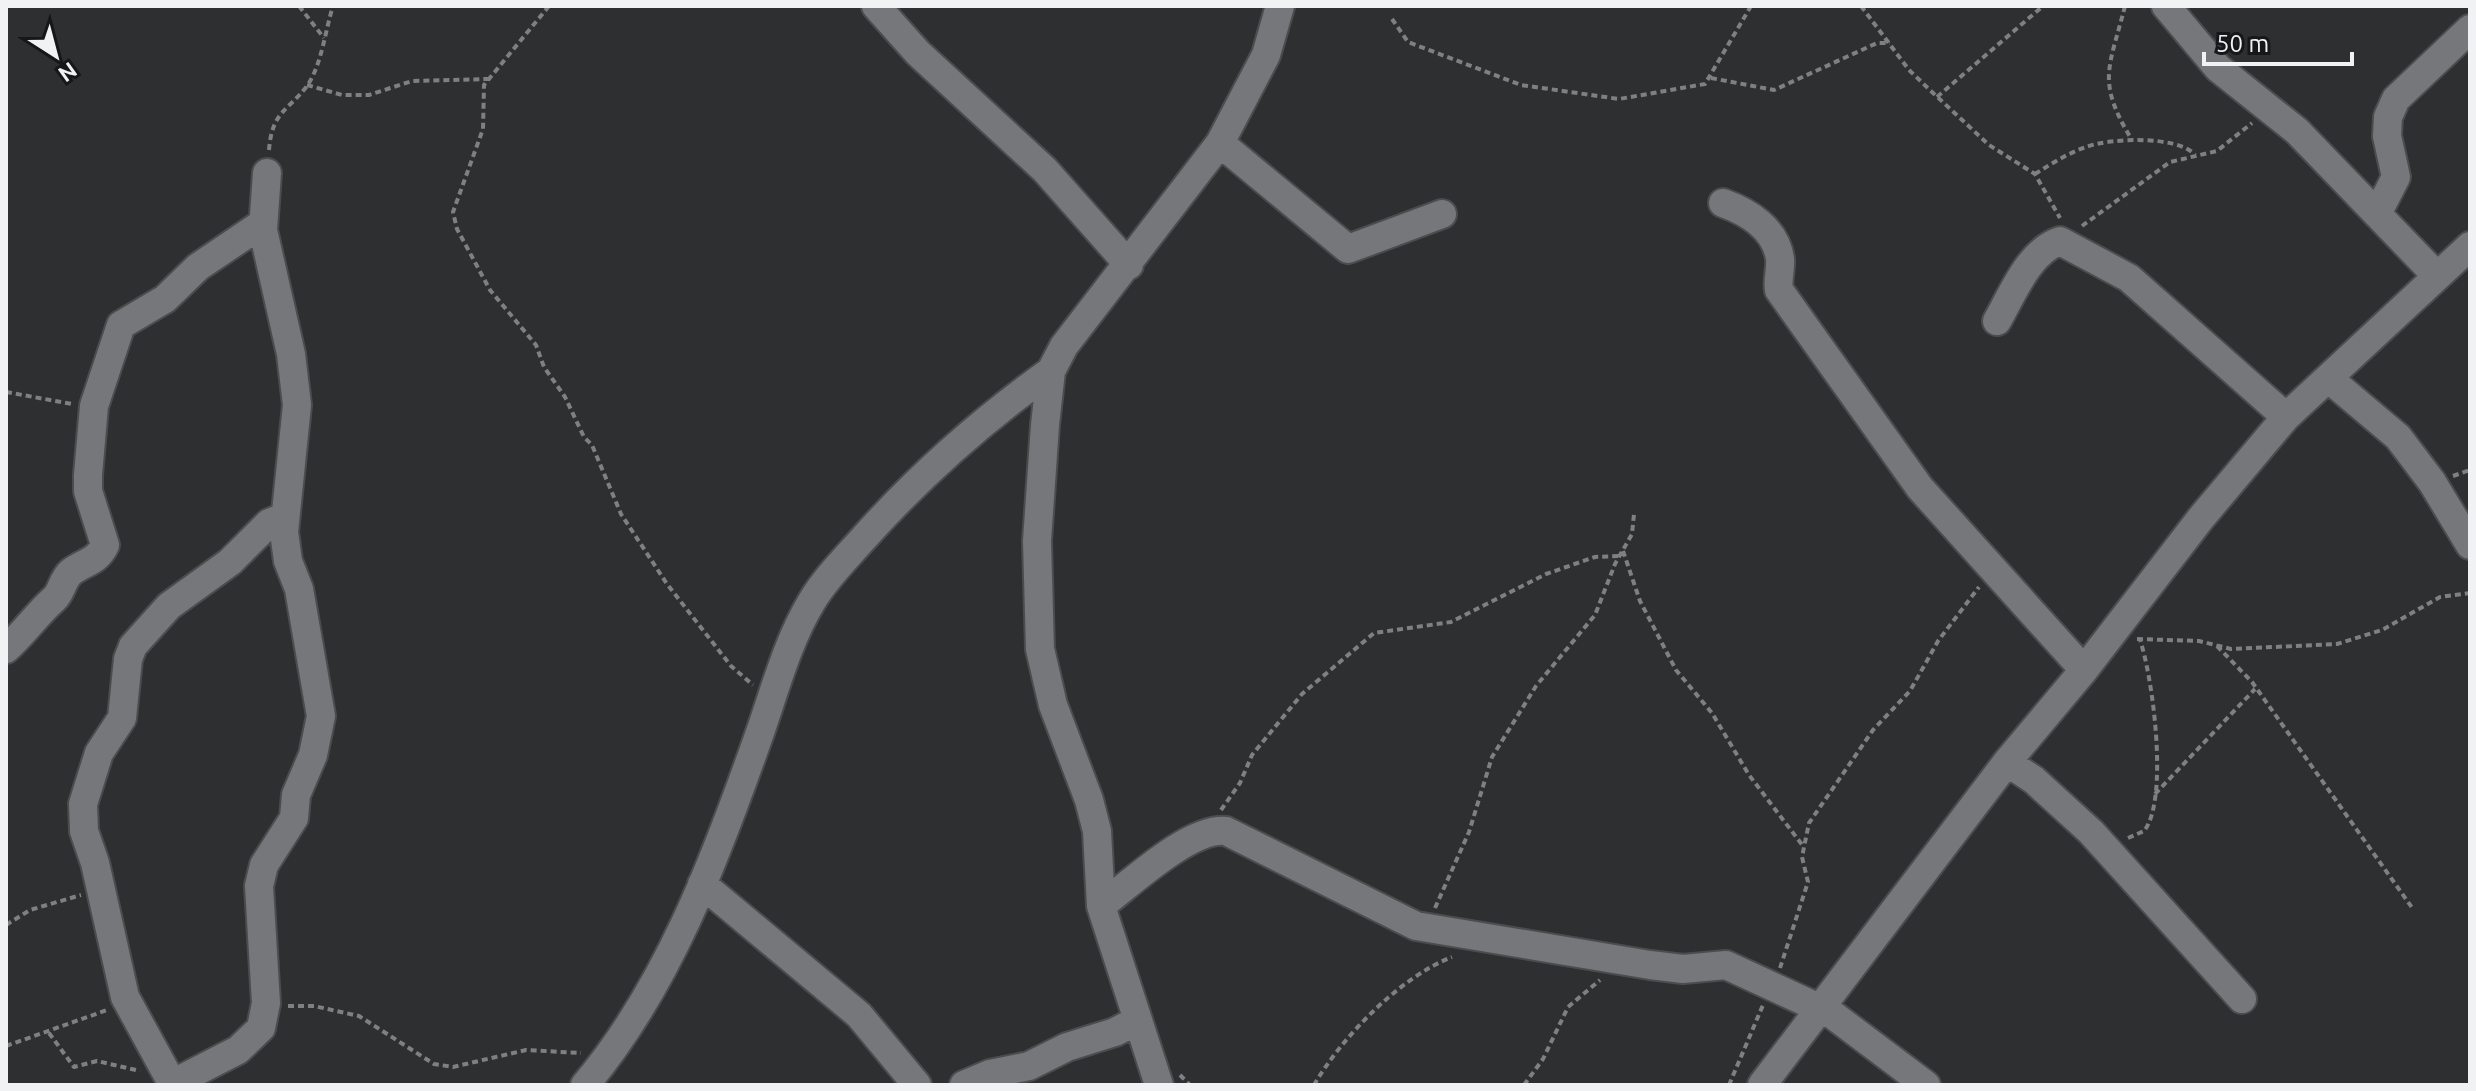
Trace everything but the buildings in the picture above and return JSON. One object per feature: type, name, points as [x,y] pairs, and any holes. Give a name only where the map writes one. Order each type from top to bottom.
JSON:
[{"type":"street","points":[[876,6],[918,53],[1045,170],[1129,265]]},
{"type":"street","points":[[585,1085],[608,1057],[652,986],[702,884],[784,662],[813,600],[900,497],[983,419],[1051,371],[1082,319],[1129,265],[1220,143],[1266,55],[1280,6]]},
{"type":"street","points":[[2166,6],[2218,68],[2314,149],[2437,276]]},
{"type":"street","points":[[2463,6],[2470,14]]},
{"type":"street","points":[[2377,214],[2396,177],[2387,136],[2388,117],[2396,99],[2470,29]]},
{"type":"street","points":[[1220,143],[1348,249],[1442,214]]},
{"type":"street","points":[[267,173],[263,223],[291,354],[297,405],[284,517],[288,561],[299,589],[321,716],[313,755],[296,795],[294,818],[264,865],[259,886],[265,1019],[256,1036],[238,1050],[171,1083],[128,1003],[95,863],[84,831],[83,804],[99,753],[122,718],[128,659],[133,646],[169,606],[230,562],[269,523],[284,517]]},
{"type":"street","points":[[1723,203],[1745,211],[1774,241],[1779,254],[1779,290],[1920,488],[2084,670]]},
{"type":"street","points":[[6,649],[31,627],[42,607],[57,596],[64,579],[95,560],[105,545],[88,491],[94,406],[121,325],[165,299],[198,267],[263,223]]},
{"type":"street","points":[[1997,321],[2028,270],[2049,245],[2060,241],[2072,242],[2129,278],[2286,417]]},
{"type":"street","points":[[1762,1085],[2007,762],[2084,670],[2201,518],[2286,417],[2470,246]]},
{"type":"street","points":[[1051,371],[1037,541],[1038,637],[1053,705],[1078,764],[1094,821],[1101,906],[1159,1085]]},
{"type":"street","points":[[2328,378],[2398,437],[2432,482],[2470,545]]},
{"type":"street","points":[[2007,762],[2034,780],[2101,844],[2242,999]]},
{"type":"street","points":[[1101,906],[1201,835],[1214,830],[1236,834],[1397,920],[1424,928],[1683,969],[1726,965],[1752,974],[1771,986],[1820,1007],[1926,1085]]},
{"type":"street","points":[[702,884],[859,1015],[917,1085]]},
{"type":"street","points":[[964,1085],[990,1074],[1029,1066],[1067,1047],[1115,1032],[1138,1020]]},
{"type":"path","points":[[299,6],[324,38]]},
{"type":"path","points":[[267,173],[270,143],[277,118],[307,85],[333,6]]},
{"type":"path","points":[[549,6],[484,85],[483,129],[453,212],[457,229],[499,303],[536,345],[544,367],[598,457],[621,514],[667,584],[743,679],[772,697]]},
{"type":"path","points":[[1392,19],[1408,42],[1521,85],[1633,98],[1698,88],[1711,78],[1720,54],[1751,6]]},
{"type":"path","points":[[1861,6],[1909,70],[1989,145],[2035,174],[2049,192],[2072,242],[2170,162],[2226,146],[2268,108]]},
{"type":"path","points":[[1937,97],[2043,6]]},
{"type":"path","points":[[2125,6],[2107,80],[2112,106],[2132,140]]},
{"type":"path","points":[[1711,78],[1774,90],[1877,43],[1890,43]]},
{"type":"path","points":[[307,85],[342,95],[369,95],[412,81],[488,79]]},
{"type":"path","points":[[2035,174],[2087,146],[2132,140],[2184,146],[2195,155]]},
{"type":"path","points":[[6,392],[94,406]]},
{"type":"path","points":[[1424,928],[1469,832],[1492,757],[1536,686],[1595,615],[1619,556],[1632,534],[1634,514]]},
{"type":"path","points":[[1623,551],[1640,601],[1676,670],[1712,713],[1749,775],[1803,846]]},
{"type":"path","points":[[1201,835],[1240,783],[1252,755],[1302,694],[1374,633],[1451,622],[1546,574],[1595,557],[1619,556]]},
{"type":"path","points":[[1729,1085],[1798,920],[1808,882],[1803,846],[1809,823],[1873,730],[1910,691],[1938,641],[1991,568]]},
{"type":"path","points":[[2111,634],[2231,649],[2337,644],[2382,630],[2440,597],[2470,593]]},
{"type":"path","points":[[2101,844],[2144,831],[2151,822],[2155,699],[2140,640]]},
{"type":"path","points":[[2215,645],[2255,689],[2413,909]]},
{"type":"path","points":[[2154,796],[2255,689]]},
{"type":"path","points":[[6,925],[30,910],[99,890]]},
{"type":"path","points":[[1314,1085],[1343,1042],[1412,978],[1430,966],[1457,956]]},
{"type":"path","points":[[1524,1085],[1555,1039],[1568,1007],[1580,994],[1598,984],[1615,960]]},
{"type":"path","points":[[6,1046],[128,1003]]},
{"type":"path","points":[[266,1003],[314,1006],[359,1016],[434,1064],[453,1067],[526,1050],[560,1049],[608,1057]]},
{"type":"path","points":[[49,1033],[74,1067],[97,1061],[171,1083]]}]
